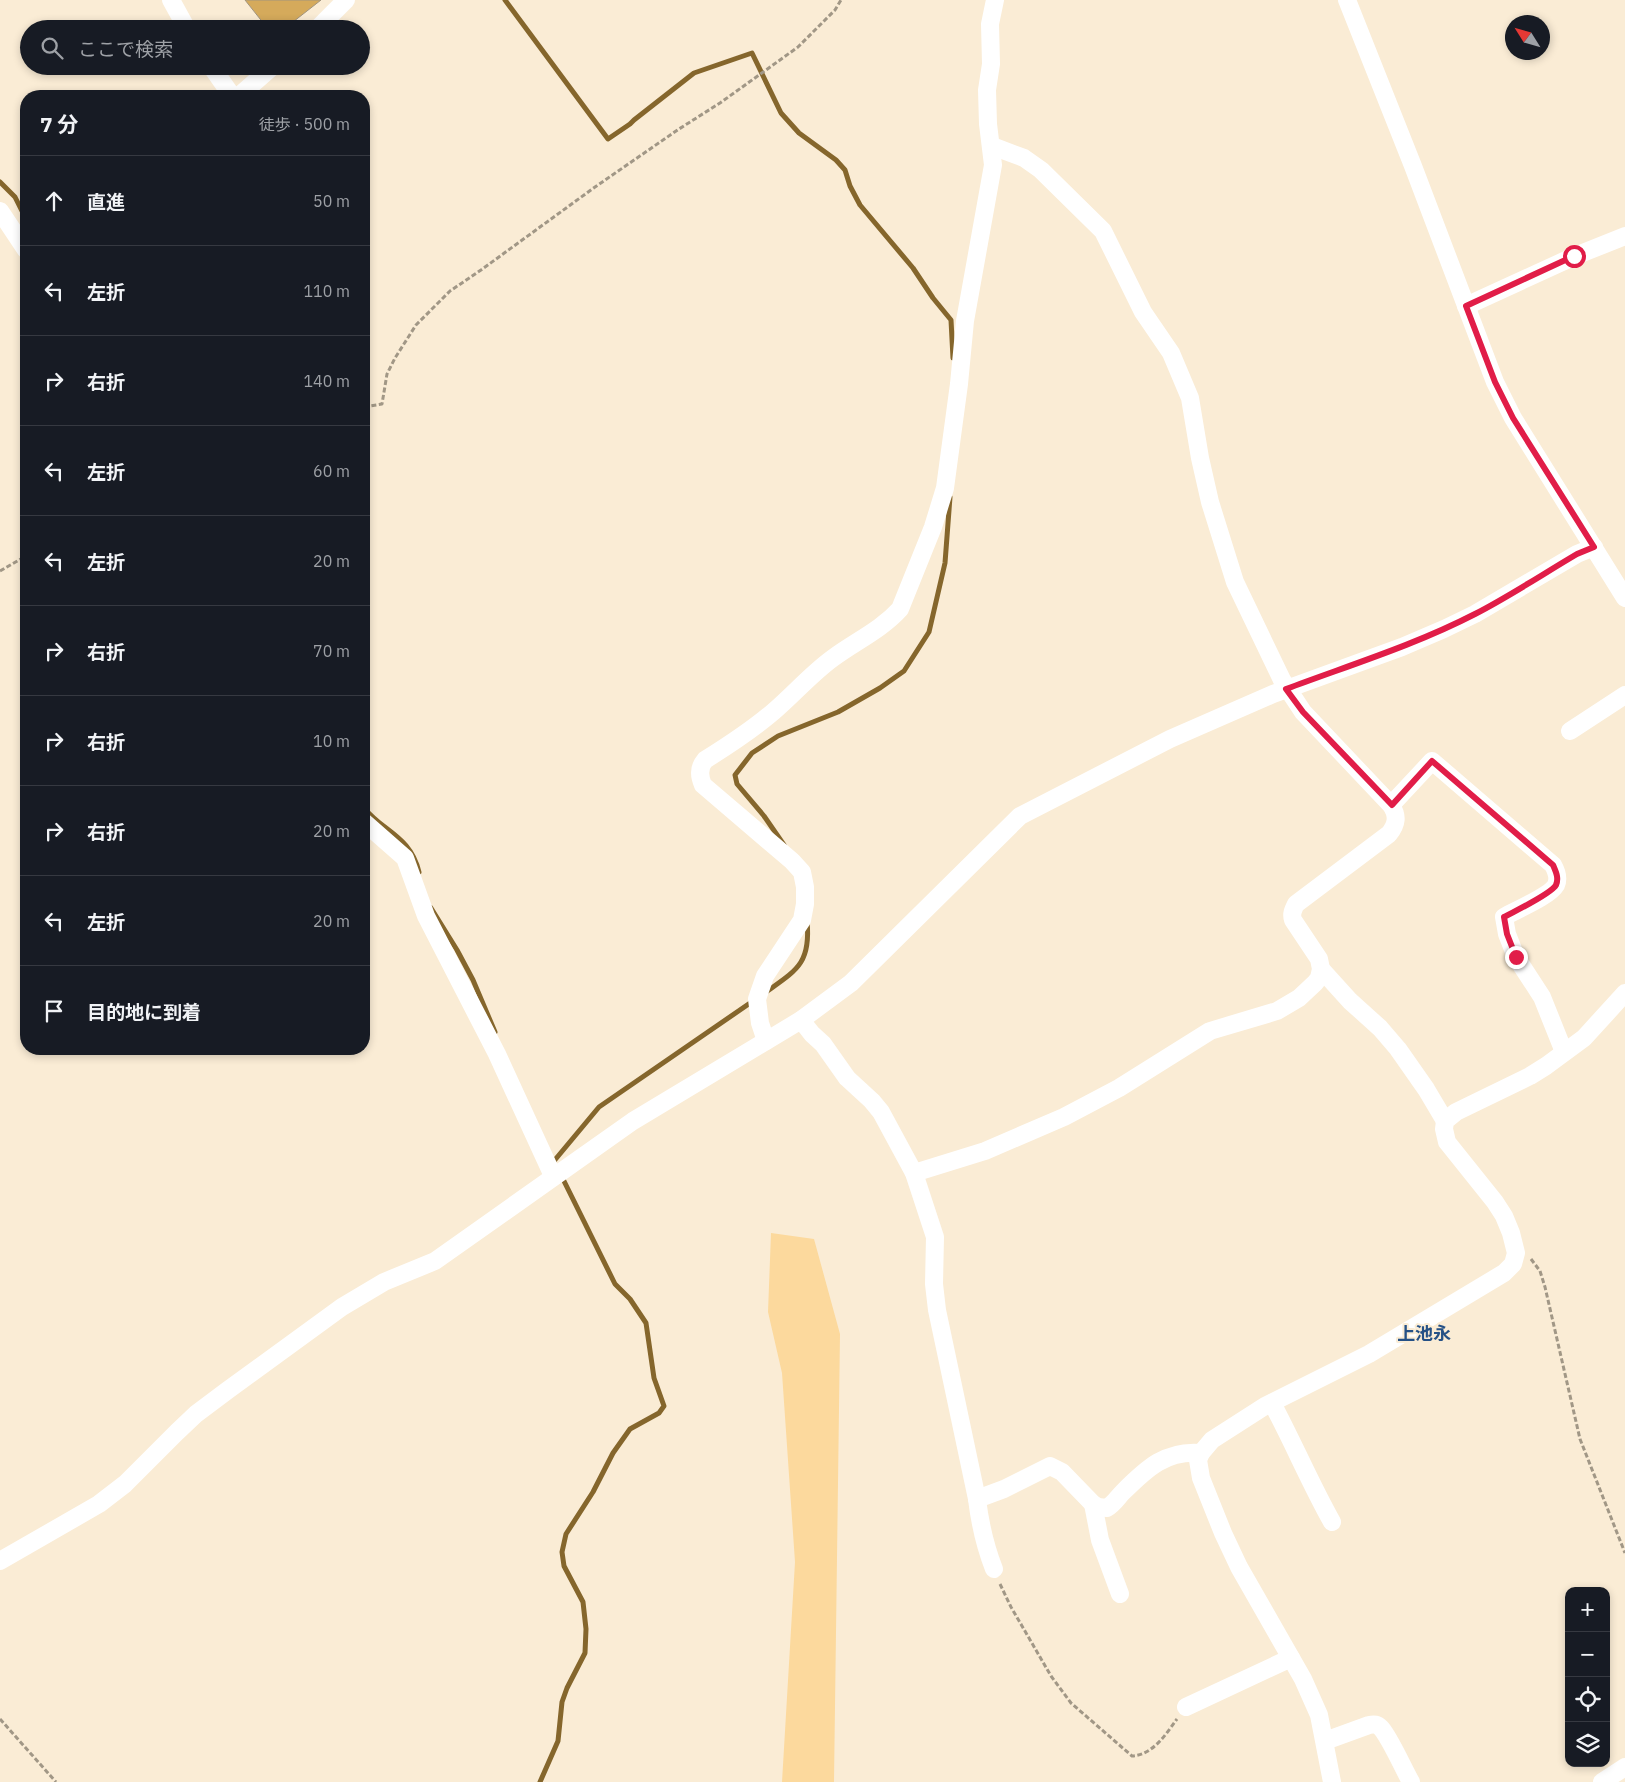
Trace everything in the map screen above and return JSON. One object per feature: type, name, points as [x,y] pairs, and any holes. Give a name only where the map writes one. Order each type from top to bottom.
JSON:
[{"type":"street","points":[[171,0],[182,20]]},
{"type":"street","points":[[326,20],[346,0]]},
{"type":"street","points":[[766,1041],[760,1023],[757,999],[765,976],[802,920],[805,904],[805,887],[802,872],[792,861],[703,785],[700,779],[701,765],[705,760],[774,711],[833,658],[881,627],[900,608],[933,527],[945,488],[959,384],[965,321],[993,165],[988,124],[987,90],[991,64],[990,24],[995,0]]},
{"type":"street","points":[[1347,0],[1414,166],[1495,382],[1513,418],[1625,598]]},
{"type":"street","points":[[217,75],[228,90]]},
{"type":"street","points":[[245,90],[262,75]]},
{"type":"street","points":[[914,1173],[985,1151],[1064,1117],[1119,1088],[1210,1031],[1276,1011],[1298,998],[1316,983],[1321,969],[1319,959],[1293,920],[1293,909],[1296,904],[1389,834],[1396,819],[1396,812],[1392,805],[1303,712],[1286,689],[1235,582],[1210,502],[1200,458],[1190,398],[1171,353],[1143,312],[1104,231],[1042,170],[1024,158],[992,146]]},
{"type":"street","points":[[0,211],[20,241]]},
{"type":"street","points":[[1466,306],[1574,256],[1625,236]]},
{"type":"street","points":[[0,1561],[99,1504],[125,1484],[196,1414],[342,1307],[384,1282],[435,1261],[552,1176],[633,1121],[801,1020],[851,983],[1020,816],[1170,739],[1286,689],[1402,647],[1444,629],[1475,614],[1577,554],[1594,547]]},
{"type":"street","points":[[1570,732],[1625,695]]},
{"type":"street","points":[[1392,805],[1432,761],[1553,865],[1558,874],[1556,885],[1550,892],[1504,917],[1507,934],[1516,957],[1542,996],[1564,1052]]},
{"type":"street","points":[[370,827],[405,858],[426,916],[496,1054],[552,1176]]},
{"type":"street","points":[[1321,969],[1350,1001],[1380,1028],[1398,1049],[1446,1121]]},
{"type":"street","points":[[1332,1782],[1319,1715],[1304,1679],[1239,1567],[1223,1534],[1201,1478],[1198,1460],[1200,1453],[1212,1440],[1272,1403],[1369,1354],[1504,1273],[1512,1264],[1516,1254],[1515,1244],[1508,1224],[1495,1202],[1447,1142],[1444,1128],[1446,1121],[1456,1112],[1530,1076],[1584,1038],[1625,993]]},
{"type":"street","points":[[801,1020],[823,1044],[847,1078],[881,1112],[914,1173],[935,1237],[934,1284],[937,1310],[977,1499],[984,1542],[994,1569]]},
{"type":"street","points":[[1272,1403],[1314,1491],[1332,1522]]},
{"type":"street","points":[[977,1499],[1050,1466],[1062,1472],[1093,1504],[1103,1508],[1110,1507],[1138,1478],[1168,1456],[1186,1452],[1200,1453]]},
{"type":"street","points":[[1093,1504],[1104,1553],[1120,1594]]},
{"type":"street","points":[[1186,1707],[1291,1658]]},
{"type":"street","points":[[1325,1741],[1369,1724],[1375,1724],[1380,1727],[1387,1738],[1411,1782]]},
{"type":"street","points":[[1602,1782],[1625,1767]]},
{"type":"path","points":[[370,406],[382,404],[387,374],[395,358],[416,325],[450,291],[596,187],[720,104],[798,47],[835,10],[841,0]]},
{"type":"path","points":[[0,571],[20,559]]},
{"type":"path","points":[[1515,1249],[1526,1255],[1535,1263],[1540,1271],[1580,1439],[1625,1553]]},
{"type":"path","points":[[994,1569],[1010,1607],[1051,1676],[1071,1703],[1132,1756],[1142,1753],[1160,1742],[1186,1707]]},
{"type":"path","points":[[0,1719],[56,1782]]},
{"type":"shaded area","points":[[771,1233],[814,1239],[840,1334],[834,1782],[782,1782],[795,1562],[782,1373],[768,1312]]},
{"type":"building","points":[[245,0],[321,0],[295,20],[261,20]]},
{"type":"waterway","points":[[505,0],[608,139],[694,73],[752,53],[781,113],[799,133],[836,160],[845,170],[850,186],[860,205],[913,268],[933,298],[951,320],[953,358]]},
{"type":"waterway","points":[[0,182],[15,197],[20,207]]},
{"type":"waterway","points":[[784,845],[764,816],[737,784],[735,775],[752,753],[778,736],[838,712],[880,688],[904,671],[929,632],[945,563],[950,497]]},
{"type":"waterway","points":[[370,814],[410,850],[419,872]]},
{"type":"waterway","points":[[431,908],[473,980],[495,1032]]},
{"type":"waterway","points":[[766,992],[786,978],[800,964],[807,947],[807,921]]},
{"type":"waterway","points":[[554,1161],[599,1107],[753,1001]]},
{"type":"waterway","points":[[540,1782],[558,1741],[562,1702],[585,1653],[586,1629],[583,1602],[564,1566],[562,1552],[566,1534],[593,1492],[613,1453],[630,1429],[659,1413],[664,1406],[654,1378],[646,1323],[630,1299],[615,1284],[561,1175]]},
{"type":"district","name":"上池永","points":[[1424,1333]]},
{"type":"route","points":[[1516,957],[1507,934],[1504,917],[1550,892],[1556,885],[1558,874],[1553,865],[1432,761],[1392,805],[1303,712],[1286,689],[1402,647],[1444,629],[1475,614],[1577,554],[1594,547],[1513,418],[1495,382],[1466,306],[1574,256]]}]
